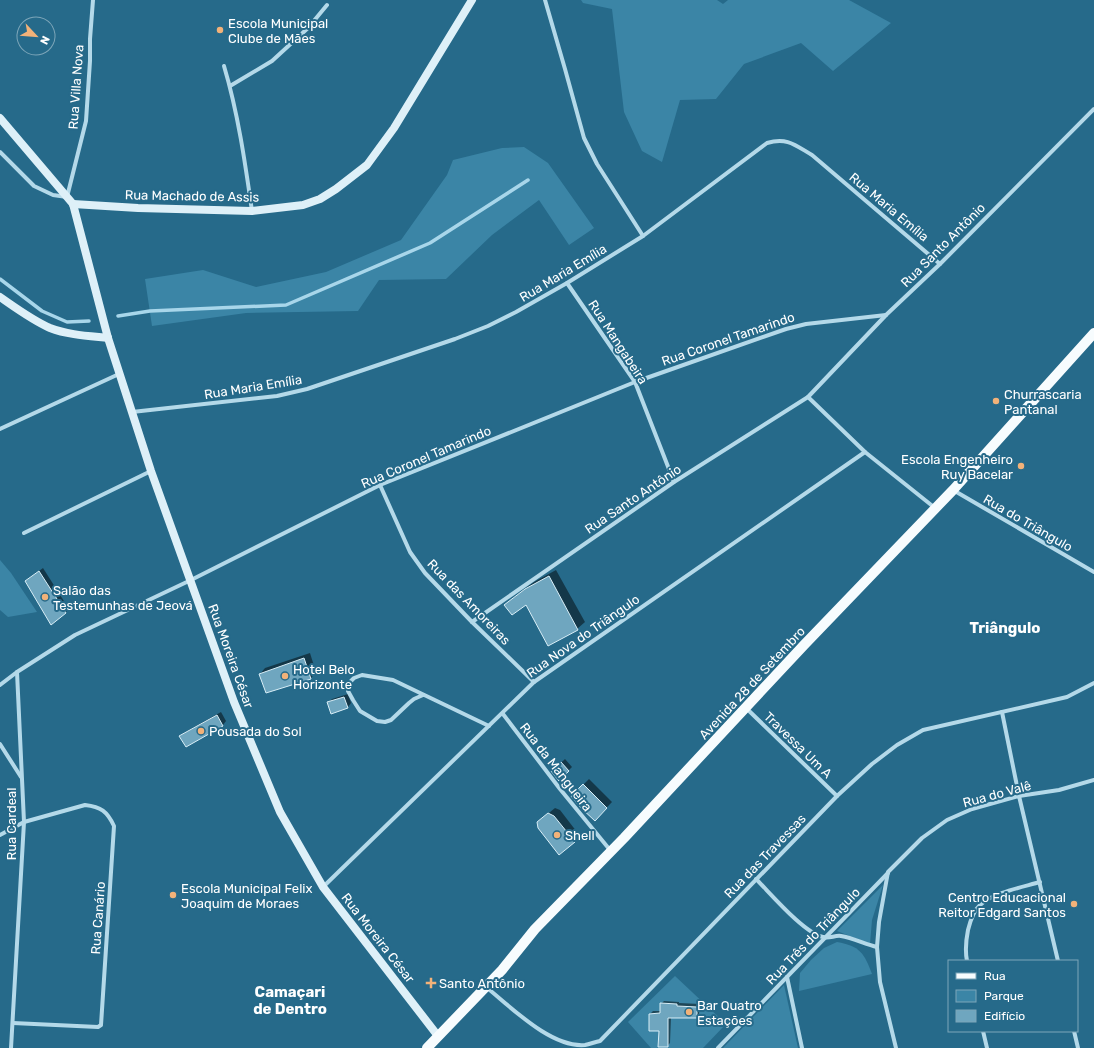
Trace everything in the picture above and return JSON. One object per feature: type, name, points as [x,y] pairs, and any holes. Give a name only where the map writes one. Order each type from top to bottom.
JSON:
[{"type":"main road","name":"Avenida 28 de Setembro","points":[[427,1048],[486,987],[535,929],[610,850],[624,838],[953,490],[1094,333]]},
{"type":"street","name":"Rua Villa Nova","points":[[67,197],[86,121],[93,0]]},
{"type":"street","name":"Rua Machado de Assis","points":[[74,204],[138,208],[252,211],[303,205],[320,199],[341,186],[367,164],[394,128],[472,0]]},
{"type":"street","points":[[544,0],[584,138],[596,164],[643,236]]},
{"type":"street","points":[[230,86],[272,61],[308,28],[327,5]]},
{"type":"street","points":[[224,66],[244,149],[252,211]]},
{"type":"street","name":"Rua Santo Antônio","points":[[472,622],[674,482],[808,397],[886,315],[940,264],[1094,108]]},
{"type":"street","points":[[0,118],[3,128],[74,204]]},
{"type":"street","name":"Rua Maria Emília","points":[[132,412],[278,396],[307,389],[456,339],[516,312],[567,283],[643,236],[767,143],[782,140],[812,155],[940,264]]},
{"type":"street","points":[[0,152],[34,186],[53,195],[67,197]]},
{"type":"street","name":"Rua Moreira César","points":[[74,204],[103,313],[108,338],[151,471],[234,702],[280,812],[323,887],[438,1036]]},
{"type":"street","name":"Rua Mangabeira","points":[[567,283],[635,382],[674,482]]},
{"type":"street","points":[[0,297],[31,318],[51,328],[72,333],[108,338]]},
{"type":"street","name":"Rua Coronel Tamarindo","points":[[0,685],[75,635],[191,580],[380,485],[635,382],[786,329],[806,324],[886,315]]},
{"type":"street","points":[[0,429],[120,374]]},
{"type":"street","points":[[808,397],[864,452],[935,508]]},
{"type":"street","name":"Rua Nova do Triângulo","points":[[323,887],[503,714],[534,682],[864,452]]},
{"type":"street","points":[[24,534],[151,471]]},
{"type":"street","name":"Rua das Amoreiras","points":[[380,485],[410,552],[425,573],[472,622],[534,682]]},
{"type":"street","name":"Rua do Triângulo","points":[[953,490],[1094,572]]},
{"type":"street","name":"Rua Cardeal","points":[[12,1048],[24,822],[21,778],[18,672]]},
{"type":"street","points":[[423,695],[414,699],[395,714],[391,720],[385,722],[376,721],[360,711],[348,691],[349,682],[362,675],[393,680],[489,726]]},
{"type":"street","name":"Rua das Travessas","points":[[486,987],[541,1032],[555,1040],[569,1044],[584,1045],[600,1041],[837,796],[872,764],[896,745],[924,730],[1067,697],[1094,683]]},
{"type":"street","name":"Travessa Um A","points":[[746,708],[837,796]]},
{"type":"street","points":[[1002,712],[1019,796],[1058,960]]},
{"type":"street","name":"Rua da Mangueira","points":[[503,714],[560,789],[610,850]]},
{"type":"street","points":[[0,744],[21,778]]},
{"type":"street","name":"Rua do Valê","points":[[888,872],[922,838],[947,820],[972,809],[1019,796],[1059,790],[1094,780]]},
{"type":"street","name":"Rua Canário","points":[[13,1023],[98,1027],[101,1025],[114,826],[110,818],[103,810],[95,806],[85,805],[24,822]]},
{"type":"street","points":[[0,835],[24,822]]},
{"type":"street","points":[[888,872],[879,922],[877,947],[880,982],[896,1048]]},
{"type":"street","name":"Rua Três do Triângulo","points":[[718,1048],[888,872]]},
{"type":"street","points":[[756,879],[803,927],[813,934],[824,938],[843,936],[877,947]]},
{"type":"street","points":[[967,960],[966,939],[969,926],[974,912],[980,905],[991,897],[1040,882]]},
{"type":"street","points":[[787,977],[802,1048]]},
{"type":"street","points":[[983,1032],[987,1048]]},
{"type":"street","points":[[1074,1032],[1078,1048]]},
{"type":"green space","points":[[581,0],[717,0],[723,4],[728,0],[849,0],[891,23],[833,71],[801,43],[744,64],[716,99],[680,100],[662,162],[642,151],[624,112],[612,9],[583,3]]},
{"type":"green space","points":[[524,147],[548,163],[594,228],[569,245],[539,200],[492,235],[446,279],[379,280],[358,311],[246,313],[152,326],[145,279],[203,270],[256,287],[326,272],[401,240],[447,175],[453,160],[502,148]]},
{"type":"green space","points":[[0,560],[11,573],[37,612],[8,617],[0,610]]},
{"type":"green space","points":[[883,885],[872,920],[870,944],[837,931]]},
{"type":"green space","points":[[837,942],[856,948],[863,956],[872,974],[799,991],[800,973],[824,948]]},
{"type":"green space","points":[[675,976],[726,1024],[703,1048],[651,1048],[628,1022]]},
{"type":"green space","points":[[784,985],[798,1048],[723,1048]]},
{"type":"building","name":"Salão das Testemunhas de Jeová","points":[[39,571],[66,613],[51,625],[25,581]]},
{"type":"building","points":[[549,576],[578,630],[548,646],[526,605],[512,615],[504,605],[525,589]]},
{"type":"building","name":"Hotel Belo Horizonte","points":[[304,658],[311,679],[266,693],[259,674]]},
{"type":"building","points":[[344,697],[348,708],[331,714],[327,702]]},
{"type":"building","name":"Pousada do Sol","points":[[217,715],[223,726],[186,747],[179,736]]},
{"type":"building","points":[[561,762],[569,771],[559,781],[551,771]]},
{"type":"building","points":[[583,784],[607,808],[595,821],[571,796]]},
{"type":"building","name":"Shell","points":[[548,813],[554,816],[575,842],[559,855],[538,828],[537,822]]},
{"type":"building","points":[[660,1003],[697,1007],[697,1018],[668,1018],[668,1047],[658,1047],[659,1031],[649,1031],[649,1014],[660,1013]]},
{"type":"waterway","points":[[118,316],[150,311],[286,305],[430,243],[528,180]]},
{"type":"waterway","points":[[0,279],[42,311],[67,322],[89,321]]},
{"type":"place","name":"Escola Municipal Clube de Mães","points":[[220,30]]},
{"type":"place","name":"Churrascaria Pantanal","points":[[996,401]]},
{"type":"place","name":"Escola Engenheiro Ruy Bacelar","points":[[1021,466]]},
{"type":"place","name":"Salão das Testemunhas de Jeová","points":[[45,597]]},
{"type":"place","name":"Hotel Belo Horizonte","points":[[285,676]]},
{"type":"place","name":"Pousada do Sol","points":[[201,731]]},
{"type":"place","name":"Shell","points":[[557,835]]},
{"type":"place","name":"Escola Municipal Felix Joaquim de Moraes","points":[[173,895]]},
{"type":"place","name":"Centro Educacional Reitor Edgard Santos","points":[[1074,904]]},
{"type":"place","name":"Santo Antônio","points":[[431,983]]},
{"type":"place","name":"Bar Quatro Estações","points":[[689,1012]]},
{"type":"district","name":"Triângulo","points":[[1005,628]]},
{"type":"district","name":"Camaçari de Dentro","points":[[290,1000]]}]
